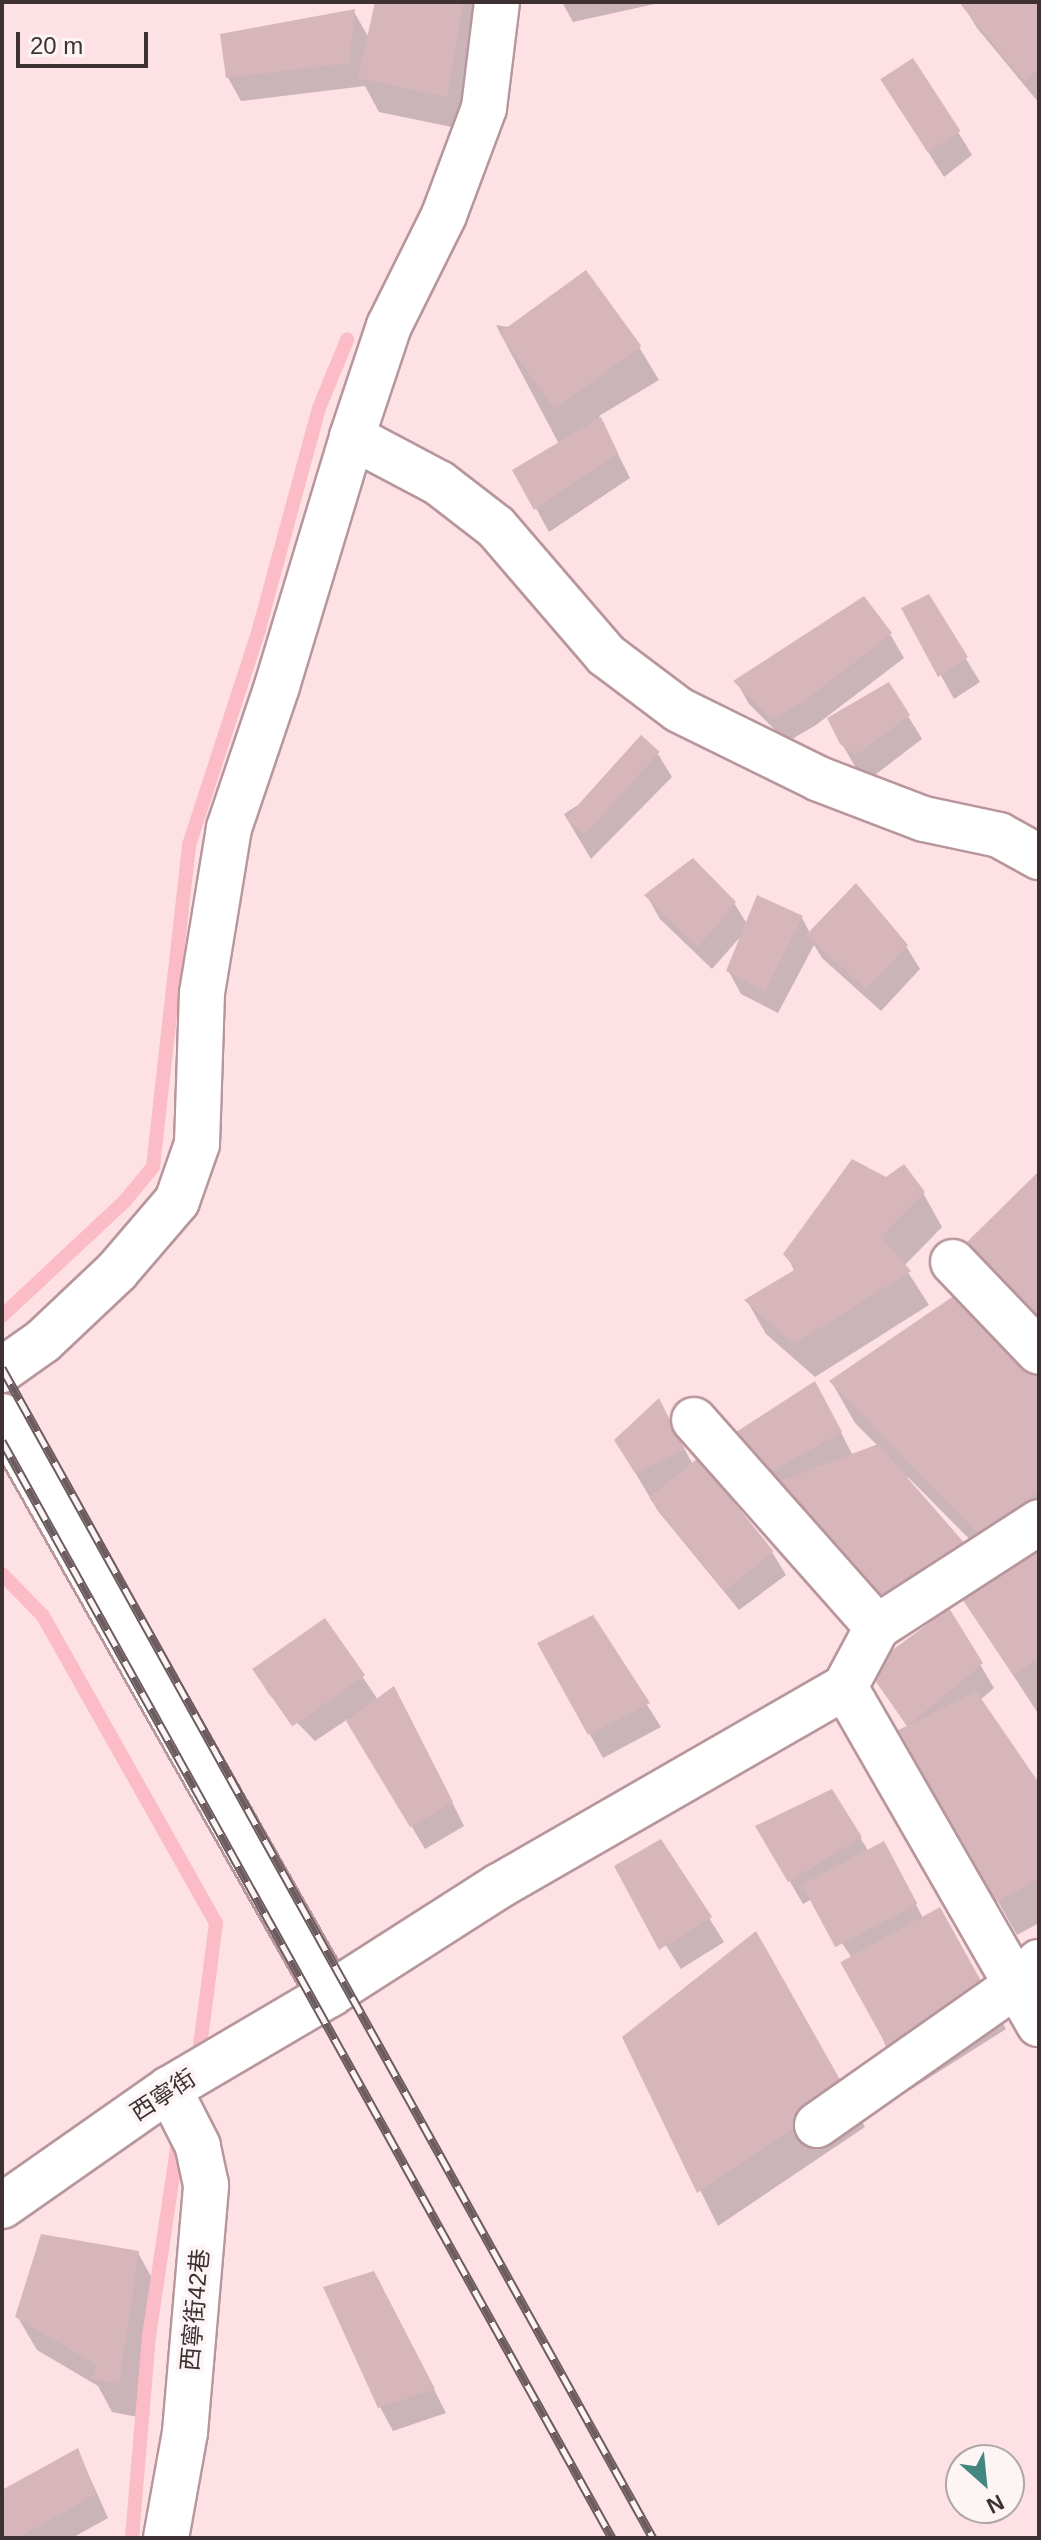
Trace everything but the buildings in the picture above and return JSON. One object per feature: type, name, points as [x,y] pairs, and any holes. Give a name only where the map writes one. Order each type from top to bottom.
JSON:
[{"type":"street","points":[[2,1370],[43,1341],[117,1271],[177,1201],[197,1144],[202,993],[229,828],[277,686],[389,326],[444,215],[484,108],[497,2]]},
{"type":"street","points":[[352,437],[439,483],[496,527],[606,655],[679,710],[819,779],[924,819],[999,835],[1039,857]]},
{"type":"street","points":[[953,1262],[1039,1352]]},
{"type":"street","points":[[2,1416],[330,1994]]},
{"type":"street","points":[[694,1420],[877,1627]]},
{"type":"street","points":[[1039,1522],[877,1627],[845,1687],[1028,1973],[1039,2024]]},
{"type":"street","name":"西寧街","points":[[2,2206],[169,2089],[330,1994],[499,1886],[845,1687]]},
{"type":"street","points":[[817,2125],[1028,1973]]},
{"type":"street","name":"西寧街42巷","points":[[166,2538],[185,2432],[206,2185],[198,2146],[169,2089]]},
{"type":"waterway","points":[[2,1316],[124,1202],[153,1167],[189,845],[259,629],[319,408],[347,340]]},
{"type":"waterway","points":[[2,1574],[43,1616],[216,1923],[200,2047]]},
{"type":"waterway","points":[[132,2538],[149,2336],[178,2141]]},
{"type":"railway","points":[[2,1368],[653,2538]]},
{"type":"railway","points":[[2,1441],[612,2538]]}]
